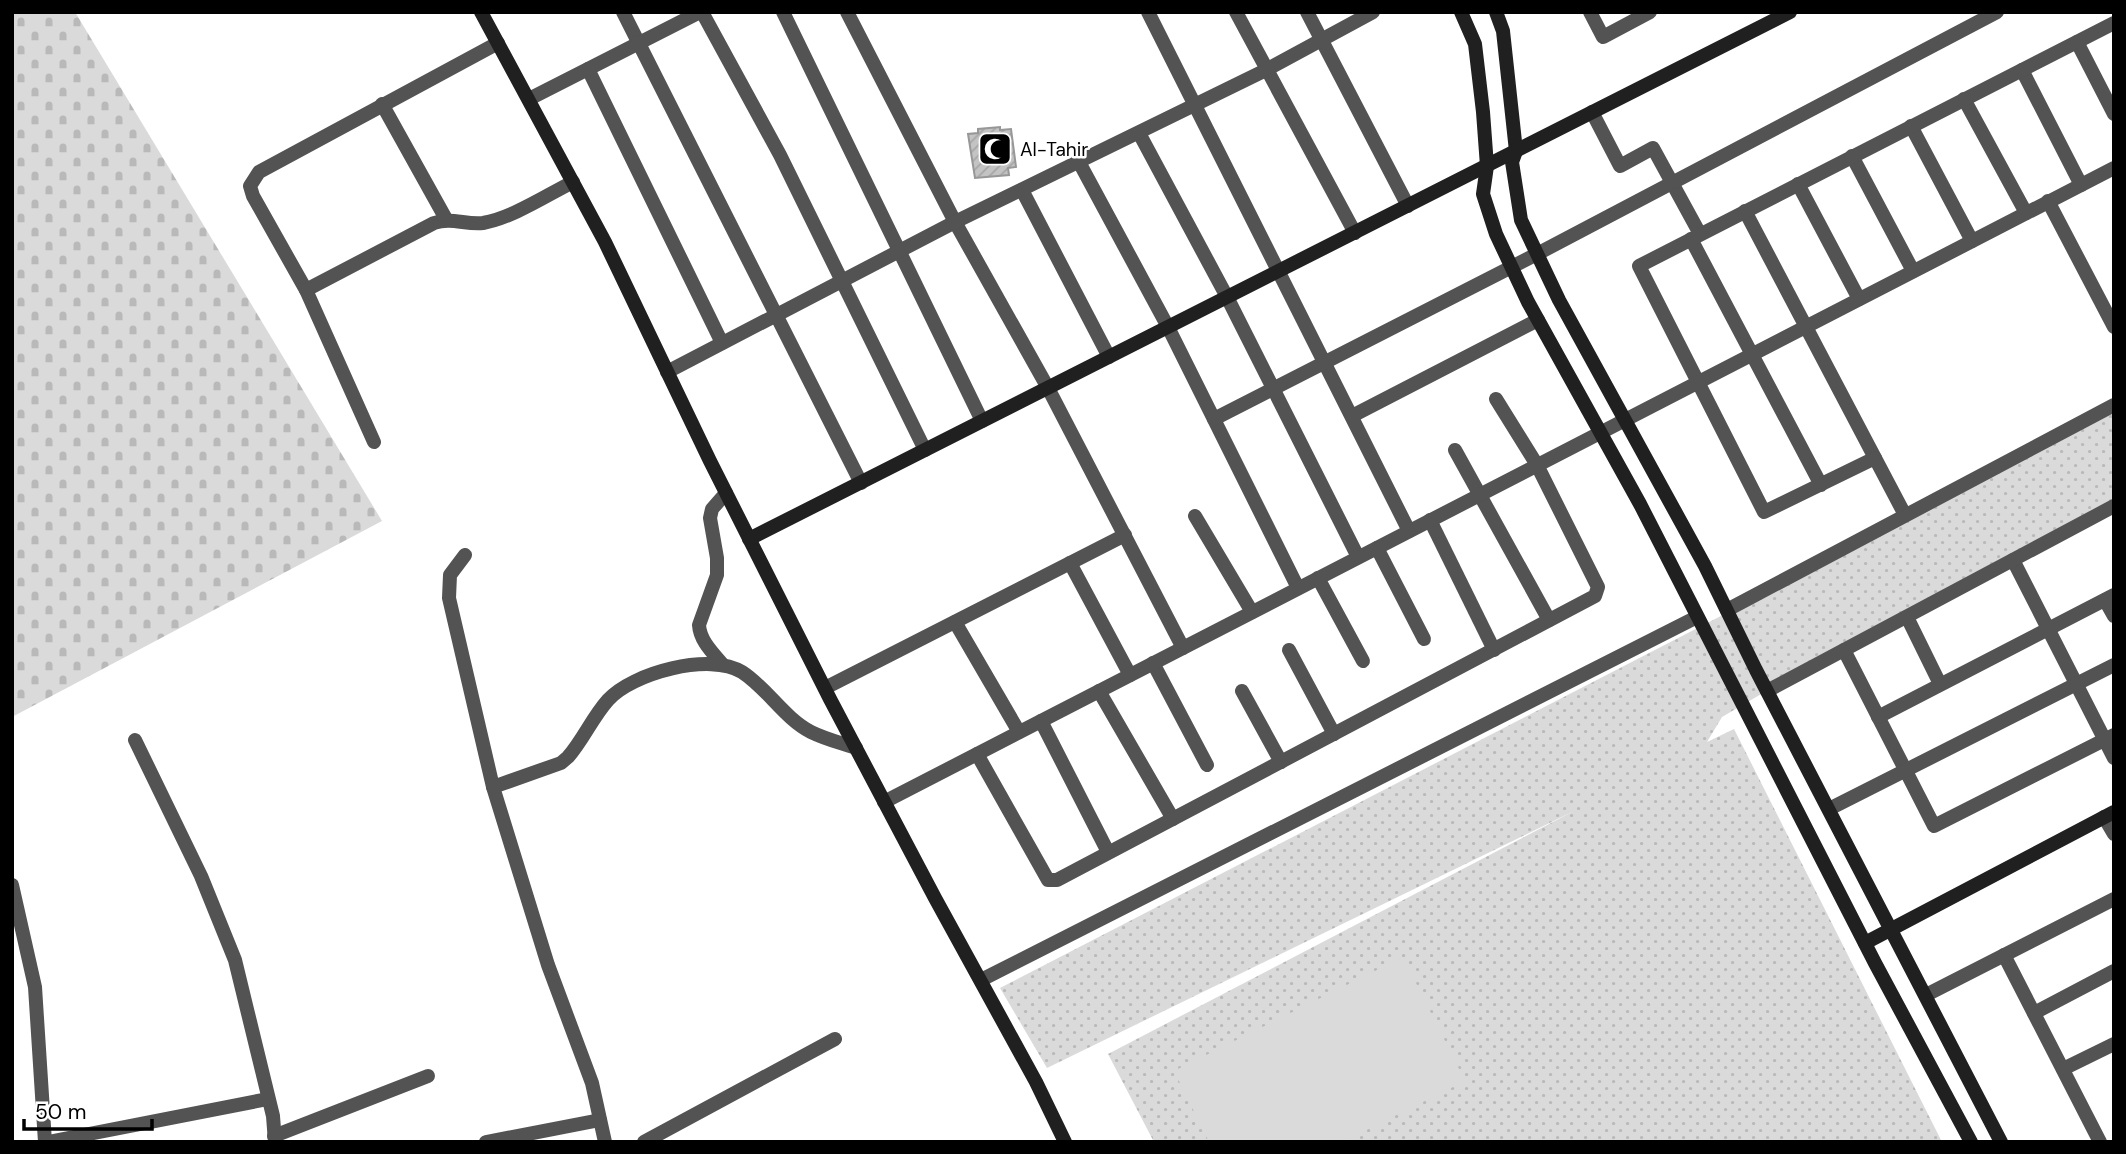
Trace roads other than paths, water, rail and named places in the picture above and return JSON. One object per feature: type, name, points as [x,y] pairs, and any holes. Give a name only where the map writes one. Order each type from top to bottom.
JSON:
[{"type":"street","points":[[481,12],[605,242],[726,493],[856,748],[1036,1082],[1065,1142]]},
{"type":"street","points":[[623,12],[861,483]]},
{"type":"street","points":[[529,99],[701,12],[780,155],[925,450]]},
{"type":"street","points":[[783,12],[982,421]]},
{"type":"street","points":[[847,12],[955,222],[1048,388],[1183,648]]},
{"type":"street","points":[[1148,12],[1409,531]]},
{"type":"street","points":[[1236,12],[1355,233]]},
{"type":"street","points":[[1307,12],[1408,206]]},
{"type":"street","points":[[667,372],[955,222],[1266,70],[1373,12]]},
{"type":"street","points":[[1461,12],[1475,44],[1487,166],[1483,194],[1496,234],[1538,320],[1640,504],[1865,943],[1971,1142]]},
{"type":"street","points":[[1496,12],[1503,31],[1516,151],[1513,162],[1521,220],[1559,300],[1705,566],[2001,1142]]},
{"type":"street","points":[[1590,12],[1603,37],[1650,12]]},
{"type":"street","points":[[749,539],[1790,12]]},
{"type":"street","points":[[1214,419],[1512,267],[1997,12]]},
{"type":"street","points":[[1875,458],[1764,513],[1639,265],[2114,23]]},
{"type":"street","points":[[2077,42],[2114,114]]},
{"type":"street","points":[[374,442],[306,290],[250,186],[260,172],[498,43]]},
{"type":"street","points":[[588,69],[722,343]]},
{"type":"street","points":[[2022,70],[2081,185]]},
{"type":"street","points":[[1964,99],[2026,213]]},
{"type":"street","points":[[382,104],[446,219]]},
{"type":"street","points":[[1592,113],[1620,166],[1653,148],[1752,354],[1821,485]]},
{"type":"street","points":[[1911,126],[1972,241]]},
{"type":"street","points":[[1139,133],[1227,297],[1358,557]]},
{"type":"street","points":[[1852,156],[1913,271]]},
{"type":"street","points":[[1079,162],[1168,327],[1298,588]]},
{"type":"street","points":[[884,802],[2113,169]]},
{"type":"street","points":[[306,290],[434,223],[446,219],[480,223],[498,219],[573,182]]},
{"type":"street","points":[[1798,184],[1859,299]]},
{"type":"street","points":[[1022,190],[1109,357]]},
{"type":"street","points":[[2048,201],[2114,327]]},
{"type":"street","points":[[1745,211],[1905,515]]},
{"type":"street","points":[[1352,416],[1538,320]]},
{"type":"street","points":[[977,754],[1048,880],[1057,880],[1595,596],[1598,587],[1537,465],[1496,399]]},
{"type":"street","points":[[1727,610],[2114,405]]},
{"type":"street","points":[[1455,450],[1549,620]]},
{"type":"street","points":[[723,665],[705,642],[699,625],[717,575],[710,518],[712,509],[726,493]]},
{"type":"street","points":[[1767,691],[2114,506]]},
{"type":"street","points":[[1195,516],[1252,612]]},
{"type":"street","points":[[1430,520],[1494,650]]},
{"type":"street","points":[[825,688],[1125,535]]},
{"type":"street","points":[[1377,548],[1424,639]]},
{"type":"street","points":[[465,555],[450,575],[449,598],[493,787],[548,965],[592,1083],[605,1142]]},
{"type":"street","points":[[2013,560],[2076,684],[2109,737],[2114,758]]},
{"type":"street","points":[[1070,563],[1130,675]]},
{"type":"street","points":[[1318,578],[1363,661]]},
{"type":"street","points":[[1878,717],[2109,597],[2114,616]]},
{"type":"street","points":[[981,981],[1696,617]]},
{"type":"street","points":[[1906,617],[1940,684]]},
{"type":"street","points":[[955,622],[1019,732]]},
{"type":"street","points":[[1289,650],[1334,734]]},
{"type":"street","points":[[1844,650],[1934,826],[2109,737]]},
{"type":"street","points":[[1153,663],[1207,765]]},
{"type":"street","points":[[493,787],[561,763],[576,748],[608,701],[627,684],[655,672],[686,666],[723,665],[741,672],[810,731],[856,748]]},
{"type":"street","points":[[1829,809],[2114,665]]},
{"type":"street","points":[[1099,691],[1173,819]]},
{"type":"street","points":[[1242,691],[1281,762]]},
{"type":"street","points":[[1041,720],[1108,852]]},
{"type":"street","points":[[135,740],[201,876],[234,960],[268,1099],[275,1139],[428,1076]]},
{"type":"street","points":[[1865,943],[2109,814],[2114,834]]},
{"type":"street","points":[[12,885],[35,987],[46,1142],[268,1099]]},
{"type":"street","points":[[1926,995],[2114,899]]},
{"type":"street","points":[[2004,955],[2101,1142]]},
{"type":"street","points":[[2034,1013],[2114,971]]},
{"type":"street","points":[[644,1142],[835,1039]]},
{"type":"street","points":[[2063,1069],[2114,1044]]},
{"type":"street","points":[[486,1142],[600,1120]]},
{"type":"place","name":"Al-Tahir","points":[[995,149]]}]
